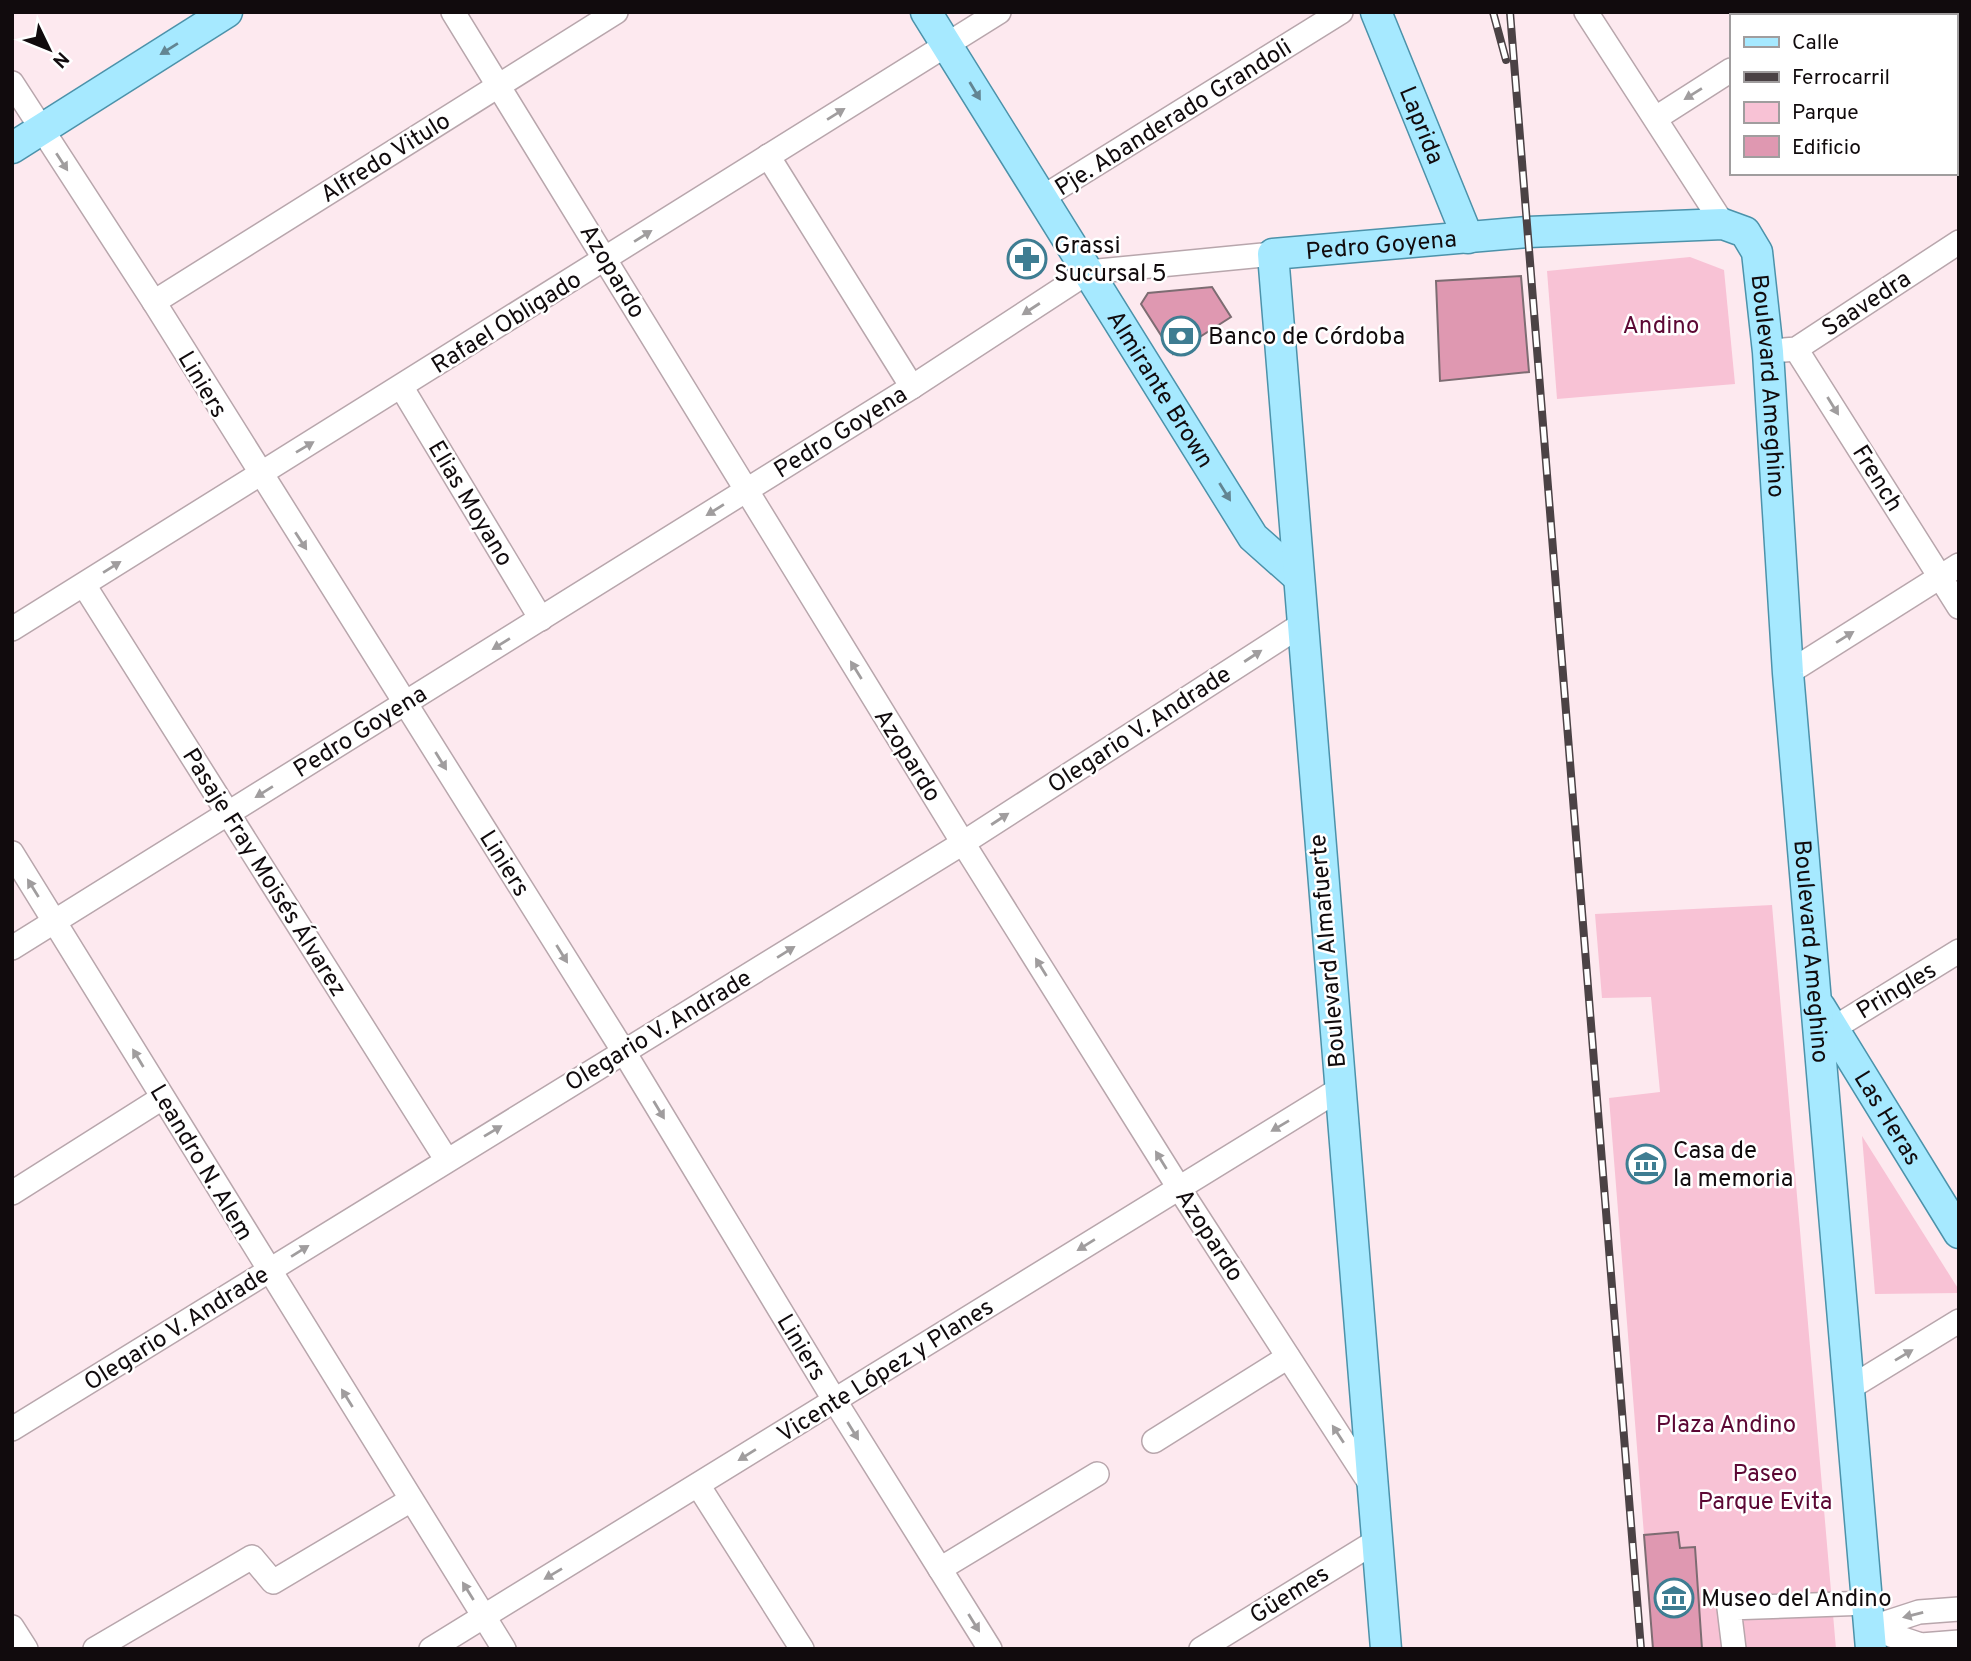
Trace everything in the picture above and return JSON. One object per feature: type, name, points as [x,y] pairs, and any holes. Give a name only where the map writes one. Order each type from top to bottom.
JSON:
[{"type":"main road","points":[[12,148],[227,12]]},
{"type":"main road","name":"Almirante Brown","points":[[926,12],[1040,199],[1254,537],[1297,576]]},
{"type":"main road","name":"Laprida","points":[[1377,12],[1468,237]]},
{"type":"main road","name":"Pedro Goyena","points":[[1273,254],[1468,237],[1723,224]]},
{"type":"main road","name":"Boulevard Ameghino","points":[[1723,224],[1745,232],[1757,251],[1782,350],[1788,673],[1870,1626]]},
{"type":"main road","name":"Boulevard Almafuerte","points":[[1273,254],[1338,1090],[1375,1491],[1386,1649]]},
{"type":"main road","name":"Las Heras","points":[[1817,1003],[1959,1233]]},
{"type":"street","name":"Azopardo","points":[[453,12],[963,843],[1179,1188],[1375,1491]]},
{"type":"street","name":"Alfredo Vitulo","points":[[154,302],[616,12]]},
{"type":"street","name":"Rafael Obligado","points":[[12,629],[402,388],[999,12]]},
{"type":"street","name":"Pje. Abanderado Grandoli","points":[[1040,199],[1342,12]]},
{"type":"street","points":[[1586,12],[1723,224]]},
{"type":"street","points":[[1656,118],[1730,71]]},
{"type":"street","name":"Liniers","points":[[12,83],[154,302],[259,475],[624,1052],[835,1401],[990,1649]]},
{"type":"street","points":[[768,156],[912,387]]},
{"type":"street","name":"Saavedra","points":[[1782,350],[1959,242]]},
{"type":"street","name":"Pedro Goyena","points":[[12,948],[912,387],[1088,272],[1273,254]]},
{"type":"street","name":"French","points":[[1782,350],[1949,570],[1959,607]]},
{"type":"street","name":"Elias Moyano","points":[[402,388],[541,619]]},
{"type":"street","points":[[1788,673],[1949,570]]},
{"type":"street","name":"Pasaje Fray Moisés Álvarez","points":[[84,584],[446,1159]]},
{"type":"street","name":"Olegario V. Andrade","points":[[12,1429],[446,1159],[963,843],[1301,625]]},
{"type":"street","name":"Leandro N. Alem","points":[[12,853],[504,1649]]},
{"type":"street","name":"Pringles","points":[[1834,1028],[1959,951]]},
{"type":"street","name":"Vicente López y Planes","points":[[431,1649],[1338,1090]]},
{"type":"street","points":[[12,1193],[162,1098]]},
{"type":"street","points":[[1848,1389],[1959,1321]]},
{"type":"street","points":[[1154,1441],[1288,1357]]},
{"type":"street","points":[[940,1569],[1097,1474]]},
{"type":"street","points":[[698,1485],[802,1649]]},
{"type":"street","points":[[95,1649],[251,1557],[273,1582],[411,1500]]},
{"type":"street","name":"Güemes","points":[[1201,1649],[1378,1540]]},
{"type":"street","points":[[1734,1649],[1729,1608],[1870,1626],[1922,1647],[1959,1642]]},
{"type":"street","points":[[1870,1626],[1919,1612],[1959,1609]]},
{"type":"street","points":[[12,1627],[26,1649]]},
{"type":"green space","name":"Andino","points":[[1690,257],[1724,270],[1735,384],[1557,399],[1547,271]]},
{"type":"green space","name":"Plaza Andino","points":[[1772,905],[1836,1649],[1702,1649],[1695,1547],[1680,1548],[1678,1532],[1644,1535],[1609,1098],[1660,1092],[1651,997],[1602,998],[1595,914]]},
{"type":"green space","points":[[1862,1136],[1959,1290],[1959,1293],[1875,1294]]},
{"type":"building","points":[[1521,276],[1529,372],[1440,381],[1436,281]]},
{"type":"building","name":"Banco de Córdoba","points":[[1212,287],[1231,317],[1173,354],[1141,304],[1148,293]]},
{"type":"building","name":"Museo del Andino","points":[[1678,1532],[1680,1548],[1695,1547],[1702,1649],[1653,1649],[1644,1535]]},
{"type":"railway","points":[[1493,12],[1506,60]]},
{"type":"railway","points":[[1510,12],[1641,1649]]},
{"type":"place","name":"Grassi Sucursal 5","points":[[1027,259]]},
{"type":"place","name":"Banco de Córdoba","points":[[1181,336]]},
{"type":"place","name":"Casa de la memoria","points":[[1646,1164]]},
{"type":"place","name":"Museo del Andino","points":[[1674,1598]]},
{"type":"park label","name":"Paseo Parque Evita","points":[[1765,1487]]}]
